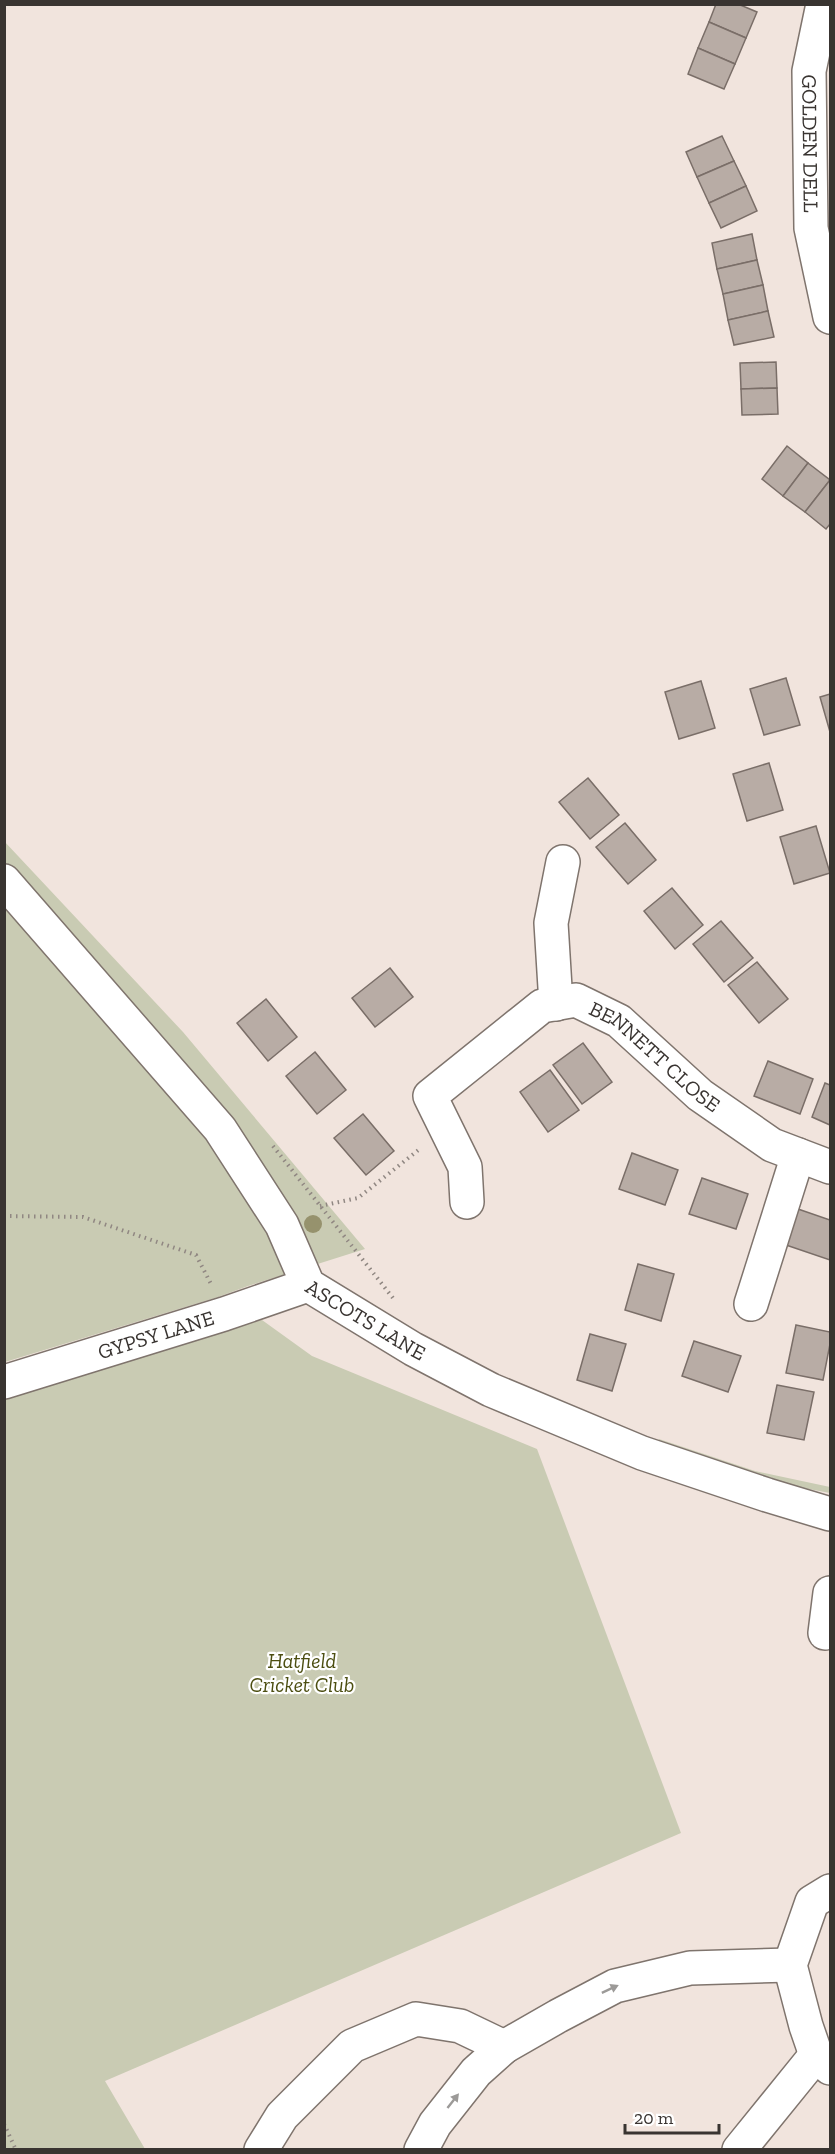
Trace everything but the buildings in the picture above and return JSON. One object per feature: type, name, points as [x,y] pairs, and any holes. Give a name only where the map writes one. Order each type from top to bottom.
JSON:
[{"type":"street","name":"GOLDEN DELL","points":[[823,4],[809,71],[820,109],[811,228],[831,317]]},
{"type":"street","points":[[556,1004],[551,923],[563,862]]},
{"type":"street","name":"ASCOTS LANE","points":[[4,881],[220,1129],[282,1225],[308,1285],[413,1349],[491,1390],[642,1453],[831,1514]]},
{"type":"street","name":"BENNETT CLOSE","points":[[467,1202],[465,1167],[430,1096],[542,1006],[576,1000],[619,1021],[700,1095],[772,1145],[831,1167]]},
{"type":"street","points":[[751,1304],[798,1155]]},
{"type":"street","name":"GYPSY LANE","points":[[4,1382],[224,1314],[308,1285]]},
{"type":"street","points":[[825,1633],[831,1593]]},
{"type":"street","points":[[738,2150],[823,2061],[806,2026],[790,1965],[812,1902],[831,1892]]},
{"type":"street","points":[[790,1965],[824,1912],[831,1906]]},
{"type":"street","points":[[421,2150],[435,2124],[476,2072],[504,2047],[615,1986],[690,1968],[790,1965]]},
{"type":"street","points":[[261,2150],[282,2116],[352,2046],[416,2019],[460,2026],[504,2047]]},
{"type":"path","points":[[399,1304],[320,1206],[358,1198],[446,1129]]},
{"type":"path","points":[[4,1216],[83,1217],[196,1255],[214,1289]]},
{"type":"path","points":[[4,2124],[16,2150]]},
{"type":"green space","points":[[4,841],[183,1032],[365,1249],[5,1362]]},
{"type":"green space","name":"Hatfield Cricket Club","points":[[262,1320],[312,1356],[537,1449],[681,1833],[105,2081],[145,2149],[5,2149],[4,1391]]},
{"type":"green space","points":[[659,1439],[755,1471],[830,1487],[830,1493],[755,1479],[658,1445]]}]
